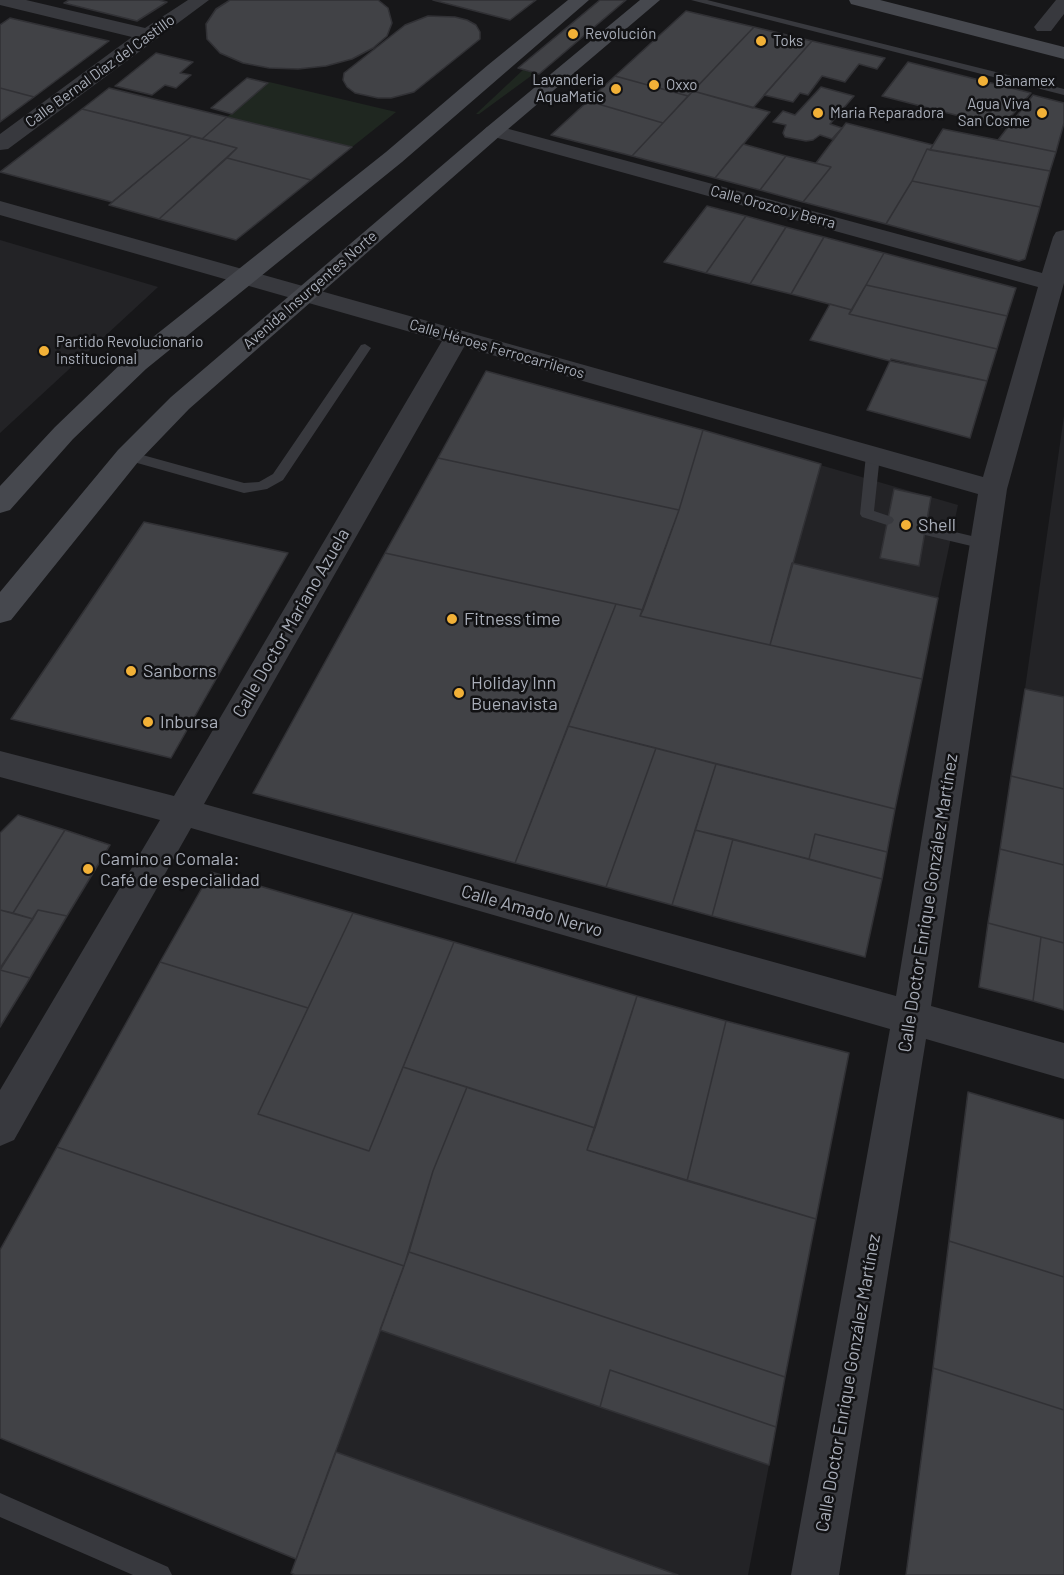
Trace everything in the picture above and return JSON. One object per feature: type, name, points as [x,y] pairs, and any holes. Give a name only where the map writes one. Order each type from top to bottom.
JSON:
[{"type":"main road","points":[[0,503],[104,393],[242,278],[394,157],[495,69],[580,0]]},
{"type":"main road","name":"Avenida Insurgentes Norte","points":[[0,612],[128,456],[180,403],[494,131],[651,0]]},
{"type":"main road","points":[[858,0],[1064,53]]},
{"type":"main road","points":[[1024,22],[1064,32]]},
{"type":"street","points":[[3,0],[148,34]]},
{"type":"street","name":"Calle Bernal Díaz del Castillo","points":[[0,144],[148,34],[200,0]]},
{"type":"street","points":[[1044,27],[1064,2]]},
{"type":"street","name":"Calle Orozco y Berra","points":[[494,131],[1052,283]]},
{"type":"street","name":"Calle Héroes Ferrocarrileros","points":[[0,208],[993,489]]},
{"type":"street","name":"Calle Doctor Enrique González Martínez","points":[[815,1575],[911,1018],[993,489],[1064,237]]},
{"type":"street","name":"Calle Doctor Mariano Azuela","points":[[0,1127],[457,338]]},
{"type":"street","name":"Calle Amado Nervo","points":[[0,764],[182,812],[1064,1061]]},
{"type":"lane","points":[[696,0],[1064,92]]},
{"type":"lane","points":[[128,456],[243,488],[257,488],[270,484],[278,477],[365,348]]},
{"type":"lane","points":[[873,455],[867,514],[887,520]]},
{"type":"lane","points":[[926,530],[984,544]]},
{"type":"lane","points":[[0,1505],[160,1575]]},
{"type":"shaded area","points":[[523,70],[535,73],[476,114]]},
{"type":"shaded area","points":[[269,82],[396,112],[352,147],[227,117]]},
{"type":"shaded area","name":"Partido Revolucionario Institucional","points":[[0,240],[158,287],[0,433]]},
{"type":"shaded area","points":[[1064,416],[1064,697],[1025,689]]},
{"type":"shaded area","points":[[820,465],[958,505],[938,598],[792,563]]},
{"type":"shaded area","points":[[380,1330],[769,1465],[748,1575],[678,1575],[336,1452]]},
{"type":"building","points":[[69,0],[159,0],[167,2],[137,21],[64,3]]},
{"type":"building","points":[[230,0],[378,0],[388,8],[392,23],[387,36],[373,48],[352,59],[326,66],[298,69],[269,68],[243,63],[220,53],[207,39],[206,24],[216,9]]},
{"type":"building","points":[[433,0],[536,0],[510,20]]},
{"type":"building","points":[[600,0],[626,0],[539,74],[518,68]]},
{"type":"building","points":[[686,11],[754,27],[688,96],[615,76]]},
{"type":"building","points":[[428,16],[467,20],[476,25],[480,32],[480,39],[414,92],[391,98],[378,98],[355,93],[347,87],[343,80],[344,73],[405,25]]},
{"type":"building","points":[[10,18],[109,41],[34,97],[0,88],[0,25]]},
{"type":"building","points":[[754,27],[812,41],[753,108],[693,91]]},
{"type":"building","points":[[812,41],[885,58],[877,69],[859,64],[845,82],[822,76],[808,95],[800,93],[793,102],[764,95]]},
{"type":"building","points":[[156,53],[193,62],[180,73],[191,75],[176,88],[165,85],[152,95],[115,86]]},
{"type":"building","points":[[908,62],[1031,93],[1002,127],[882,96]]},
{"type":"building","points":[[615,76],[688,96],[663,123],[588,101]]},
{"type":"building","points":[[247,78],[268,83],[232,114],[211,108]]},
{"type":"building","name":"Maria Reparadora","points":[[821,87],[854,96],[830,124],[842,128],[832,139],[820,135],[813,140],[806,141],[785,137],[783,133],[786,125],[773,122],[783,111],[795,115]]},
{"type":"building","points":[[0,88],[34,97],[0,122]]},
{"type":"building","points":[[109,88],[227,117],[202,139],[82,109]]},
{"type":"building","points":[[693,91],[770,112],[715,178],[632,156]]},
{"type":"building","name":"Agua Viva San Cosme","points":[[1033,95],[1064,103],[1064,123],[1056,152],[998,140]]},
{"type":"building","points":[[588,101],[663,123],[632,156],[551,135]]},
{"type":"building","points":[[82,109],[192,136],[112,202],[0,172]]},
{"type":"building","points":[[227,117],[352,147],[311,180],[227,158],[237,148],[202,139]]},
{"type":"building","points":[[846,123],[933,145],[930,150],[927,149],[912,181],[886,224],[803,202],[831,167],[816,163]]},
{"type":"building","points":[[943,129],[1056,152],[1050,171],[930,150]]},
{"type":"building","points":[[192,136],[237,148],[159,219],[109,205]]},
{"type":"building","points":[[743,144],[786,156],[760,190],[715,178]]},
{"type":"building","points":[[927,149],[1050,171],[1040,207],[912,181]]},
{"type":"building","points":[[786,156],[831,167],[803,202],[760,190]]},
{"type":"building","points":[[227,158],[311,180],[236,240],[159,219]]},
{"type":"building","points":[[912,181],[1040,207],[1025,259],[1019,261],[886,224]]},
{"type":"building","points":[[707,206],[746,216],[706,273],[664,262]]},
{"type":"building","points":[[746,216],[786,227],[750,284],[706,273]]},
{"type":"building","points":[[786,227],[824,237],[791,294],[750,284]]},
{"type":"building","points":[[824,237],[884,253],[852,310],[791,294]]},
{"type":"building","points":[[884,253],[1016,288],[1007,316],[866,285]]},
{"type":"building","points":[[866,285],[1007,316],[997,349],[849,314]]},
{"type":"building","points":[[830,304],[852,310],[849,314],[997,349],[987,381],[890,361],[810,340]]},
{"type":"building","points":[[891,359],[987,381],[970,438],[867,410]]},
{"type":"building","points":[[486,371],[703,430],[679,510],[438,458]]},
{"type":"building","points":[[703,430],[821,464],[770,645],[640,616],[679,510]]},
{"type":"building","points":[[438,458],[679,510],[643,610],[385,553]]},
{"type":"building","name":"Shell","points":[[894,489],[931,497],[919,566],[880,558]]},
{"type":"building","name":"Sanborns","points":[[144,522],[288,553],[171,758],[11,719]]},
{"type":"building","points":[[385,553],[616,604],[515,863],[253,793]]},
{"type":"building","points":[[792,563],[938,598],[922,679],[770,645]]},
{"type":"building","points":[[616,604],[643,610],[640,616],[922,679],[895,809],[568,726]]},
{"type":"building","points":[[1025,689],[1064,697],[1064,789],[1011,776]]},
{"type":"building","points":[[568,726],[656,748],[606,887],[515,863]]},
{"type":"building","points":[[656,748],[716,764],[672,905],[606,887]]},
{"type":"building","points":[[716,764],[895,809],[887,852],[815,834],[809,859],[695,830]]},
{"type":"building","points":[[1011,776],[1064,789],[1064,865],[1000,849]]},
{"type":"building","points":[[18,815],[65,830],[13,913],[0,910],[0,833]]},
{"type":"building","points":[[65,830],[110,845],[67,916],[38,910],[33,919],[13,913]]},
{"type":"building","points":[[695,830],[733,839],[712,916],[672,905]]},
{"type":"building","points":[[815,834],[887,852],[882,879],[809,859]]},
{"type":"building","points":[[733,839],[882,879],[865,957],[712,916]]},
{"type":"building","points":[[1000,849],[1064,865],[1064,943],[988,923]]},
{"type":"building","points":[[211,872],[353,913],[308,1008],[160,962]]},
{"type":"building","points":[[0,910],[33,919],[0,968]]},
{"type":"building","points":[[38,910],[67,916],[30,978],[0,970]]},
{"type":"building","points":[[353,913],[454,942],[369,1151],[258,1114]]},
{"type":"building","points":[[988,923],[1041,937],[1033,1001],[979,987]]},
{"type":"building","points":[[1041,937],[1064,943],[1064,1010],[1033,1001]]},
{"type":"building","points":[[454,942],[637,996],[595,1128],[403,1067]]},
{"type":"building","points":[[160,962],[308,1008],[258,1114],[369,1151],[403,1067],[467,1087],[433,1171],[404,1266],[57,1147]]},
{"type":"building","points":[[0,970],[30,978],[0,1027]]},
{"type":"building","points":[[637,996],[726,1021],[687,1181],[587,1150]]},
{"type":"building","points":[[726,1021],[849,1053],[816,1219],[687,1181]]},
{"type":"building","points":[[467,1087],[595,1128],[587,1150],[816,1219],[785,1377],[409,1252],[433,1171]]},
{"type":"building","points":[[968,1092],[1064,1120],[1064,1277],[949,1241]]},
{"type":"building","points":[[57,1147],[404,1266],[296,1559],[0,1438],[0,1250]]},
{"type":"building","points":[[949,1241],[1064,1277],[1064,1410],[933,1368]]},
{"type":"building","points":[[409,1252],[785,1377],[776,1427],[610,1370],[600,1407],[380,1330]]},
{"type":"building","points":[[933,1368],[1064,1410],[1064,1575],[906,1575]]},
{"type":"building","points":[[610,1370],[776,1427],[769,1465],[600,1407]]},
{"type":"building","points":[[336,1452],[678,1575],[295,1575],[291,1573]]},
{"type":"place","name":"Revolución","points":[[573,34]]},
{"type":"place","name":"Toks","points":[[761,41]]},
{"type":"place","name":"Banamex","points":[[983,81]]},
{"type":"place","name":"Oxxo","points":[[654,85]]},
{"type":"place","name":"Lavanderia AquaMatic","points":[[616,89]]},
{"type":"place","name":"Maria Reparadora","points":[[818,113]]},
{"type":"place","name":"Agua Viva San Cosme","points":[[1042,113]]},
{"type":"place","name":"Partido Revolucionario Institucional","points":[[44,351]]},
{"type":"place","name":"Shell","points":[[906,525]]},
{"type":"place","name":"Fitness time","points":[[452,619]]},
{"type":"place","name":"Sanborns","points":[[131,671]]},
{"type":"place","name":"Holiday Inn Buenavista","points":[[459,693]]},
{"type":"place","name":"Inbursa","points":[[148,722]]},
{"type":"place","name":"Camino a Comala: Café de especialidad","points":[[88,869]]}]
